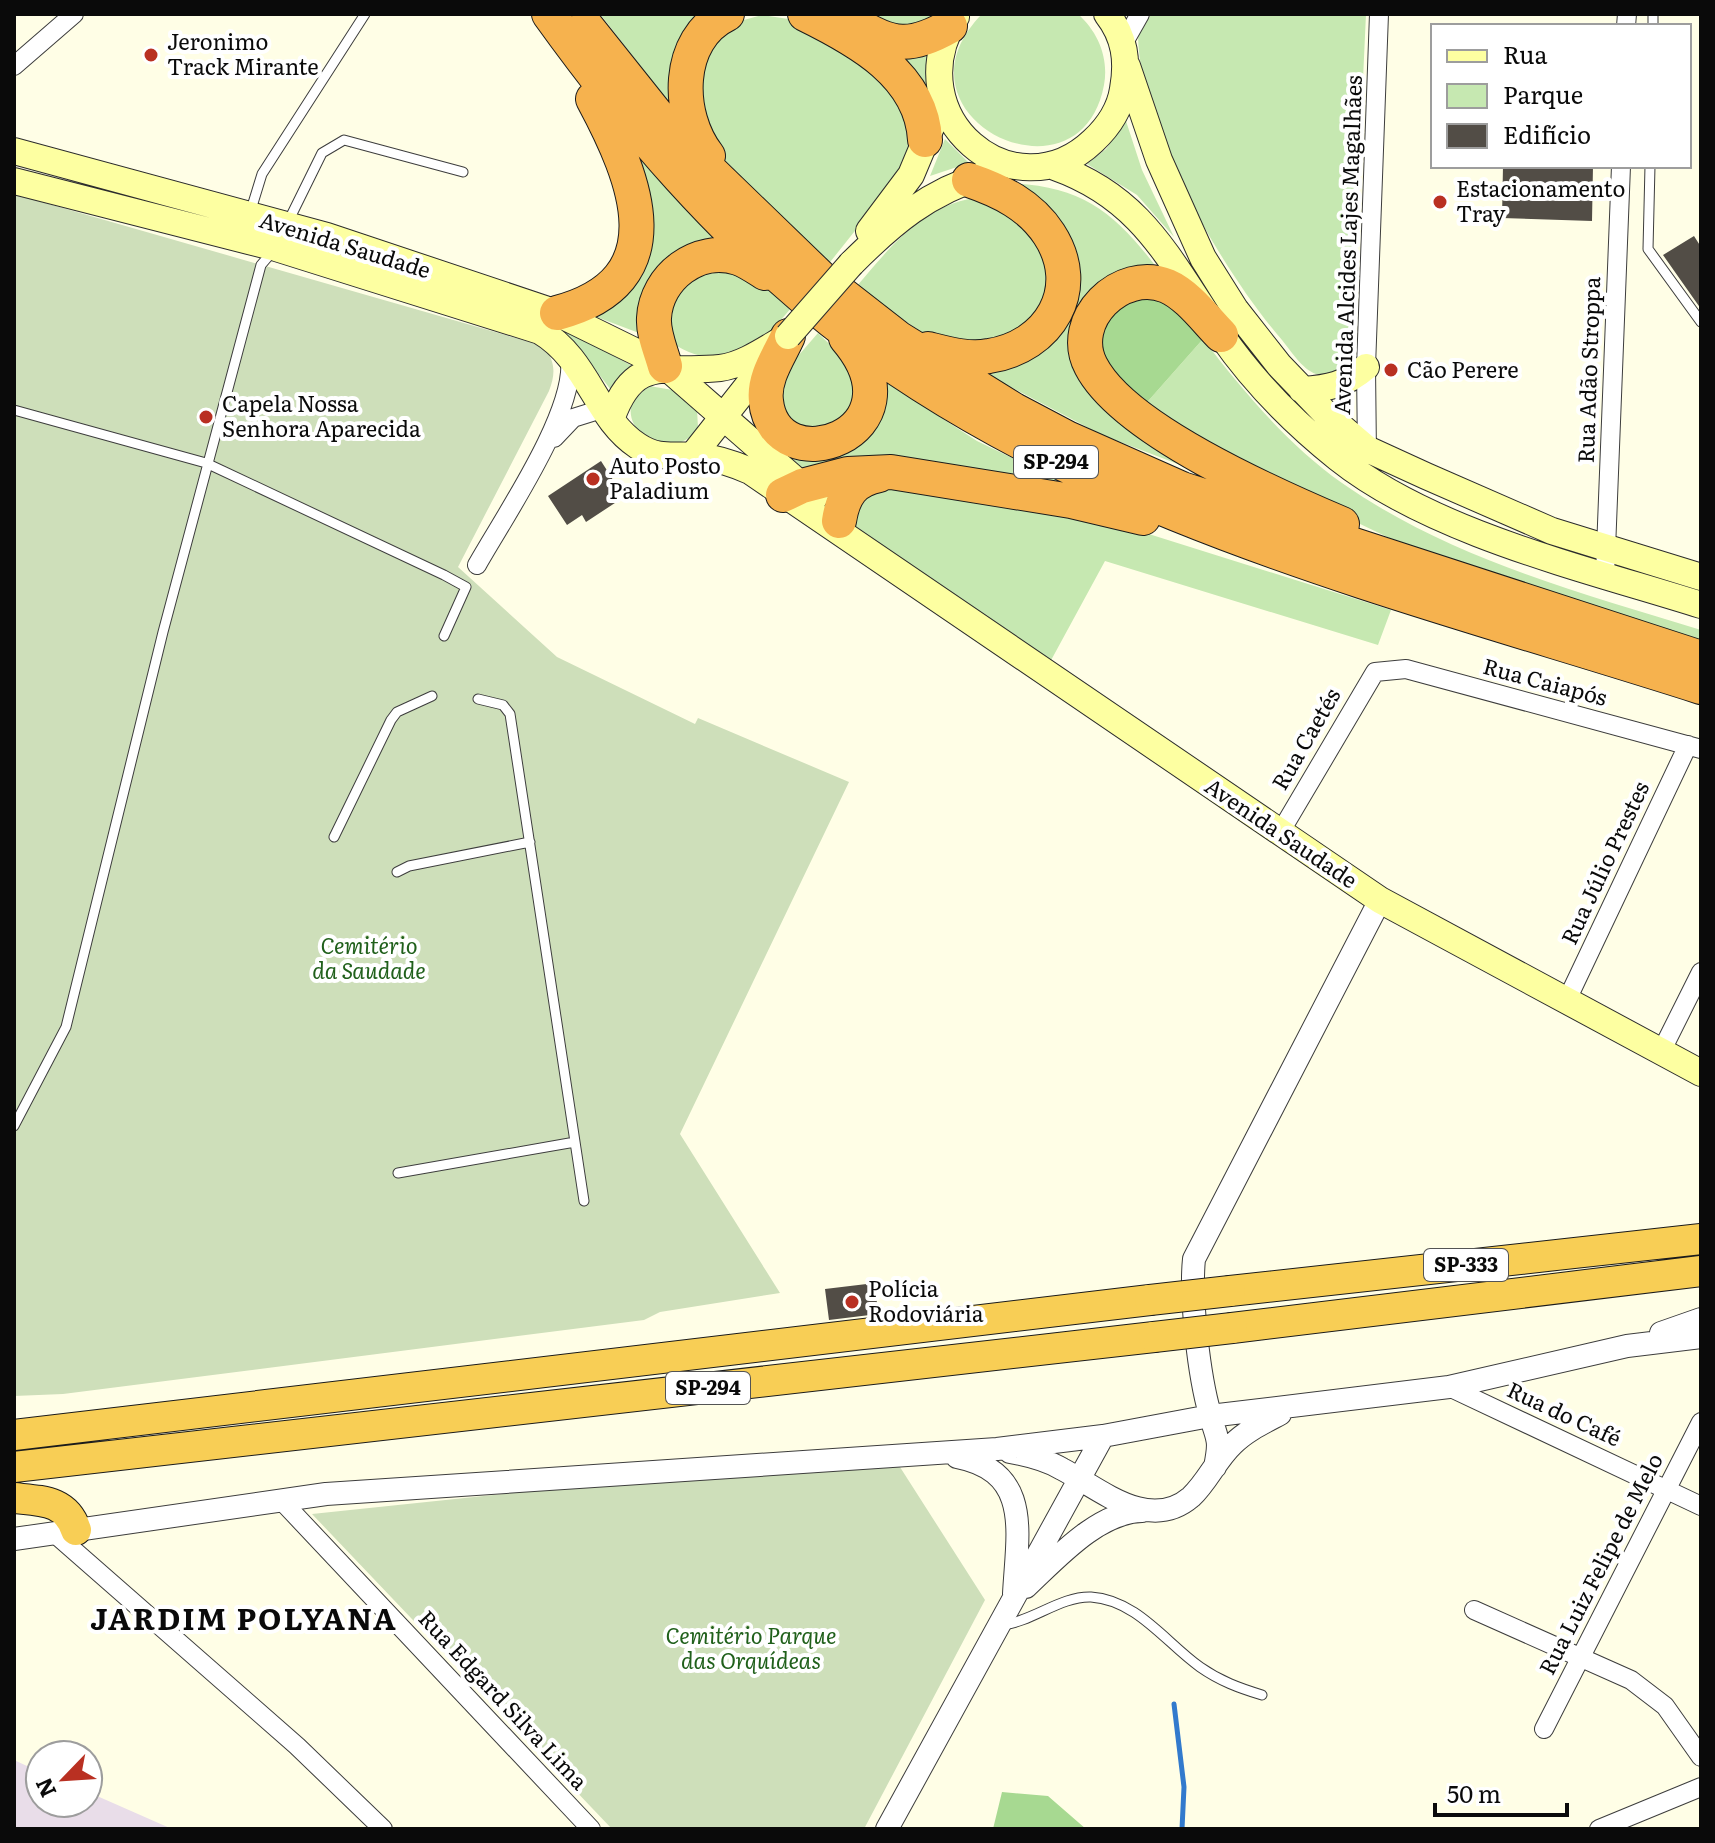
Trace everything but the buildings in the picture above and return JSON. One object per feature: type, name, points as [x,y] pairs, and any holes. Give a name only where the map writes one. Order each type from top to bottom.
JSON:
[{"type":"highway","name":"SP-294","points":[[549,14],[603,89],[665,163],[796,290],[833,322],[916,381],[1024,446],[1126,494],[1313,564],[1701,687]]},
{"type":"highway","points":[[549,14],[621,155],[634,190],[638,217],[638,234],[624,272],[584,306],[557,313]]},
{"type":"highway","name":"SP-294","points":[[578,14],[595,41],[673,135],[760,223],[821,278],[898,338],[1014,410],[1182,489],[1701,658]]},
{"type":"highway","points":[[727,14],[706,29],[696,45],[687,67],[687,107],[703,150],[760,223]]},
{"type":"highway","points":[[805,14],[896,73],[917,101],[924,120],[925,140]]},
{"type":"highway","points":[[843,14],[877,36],[897,42],[926,40],[954,20]]},
{"type":"highway","points":[[898,338],[942,353],[988,357],[1032,341],[1049,327],[1060,308],[1064,267],[1048,232],[1016,200],[969,180]]},
{"type":"highway","points":[[665,366],[654,319],[658,296],[680,268],[705,258],[738,258],[796,290]]},
{"type":"highway","points":[[1221,335],[1183,297],[1169,287],[1150,282],[1112,293],[1097,305],[1088,324],[1085,347],[1090,365],[1106,387],[1134,412],[1195,452],[1335,521],[1507,597]]},
{"type":"highway","points":[[788,336],[767,383],[766,401],[772,420],[785,435],[801,443],[835,442],[852,432],[862,419],[870,401],[871,384],[858,351],[833,322]]},
{"type":"highway","points":[[839,521],[848,492],[867,477],[891,472]]},
{"type":"highway","points":[[788,482],[891,472],[1071,501],[1313,564]]},
{"type":"highway","name":"SP-333","points":[[1230,1291],[1701,1239]]},
{"type":"highway","name":"SP-333","points":[[1232,1328],[1701,1271]]},
{"type":"highway","name":"SP-294","points":[[14,1435],[1230,1291]]},
{"type":"highway","name":"SP-294","points":[[14,1467],[1232,1328]]},
{"type":"highway","points":[[14,1498],[55,1503],[68,1513],[65,1531]]},
{"type":"main road","points":[[1107,14],[1125,55],[1159,160],[1203,258],[1235,309],[1302,390],[1367,449],[1552,531],[1701,577]]},
{"type":"main road","points":[[851,264],[878,216],[911,175],[936,115],[939,94],[937,71],[954,20]]},
{"type":"main road","points":[[1055,167],[1102,133],[1122,97],[1125,55]]},
{"type":"main road","points":[[939,94],[952,123],[968,143],[986,155],[1019,165],[1055,167],[1104,189],[1147,226],[1168,251],[1221,335],[1274,399],[1365,478],[1457,525],[1701,605]]},
{"type":"main road","name":"Avenida Saudade","points":[[14,151],[249,216],[281,237],[327,236],[557,313],[665,366]]},
{"type":"main road","points":[[693,455],[723,420],[745,386],[851,264],[907,211],[929,197],[969,180],[1019,165]]},
{"type":"main road","name":"Avenida Saudade","points":[[14,181],[281,237],[540,331],[569,353],[608,413]]},
{"type":"main road","points":[[788,336],[735,364],[719,368],[665,366],[626,387],[608,413],[635,444],[654,455],[671,458],[693,455],[736,464],[788,482],[839,521],[881,560]]},
{"type":"main road","points":[[665,366],[698,392],[788,482],[881,560]]},
{"type":"main road","points":[[1302,390],[1335,387],[1351,381],[1366,367]]},
{"type":"main road","points":[[745,386],[746,412],[788,482]]},
{"type":"main road","name":"Avenida Saudade","points":[[881,560],[1090,706],[1380,900],[1701,1073]]},
{"type":"street","points":[[1125,55],[1140,14]]},
{"type":"street","name":"Avenida Alcides Lajes Magalhães","points":[[1365,478],[1379,14]]},
{"type":"street","points":[[14,66],[62,18]]},
{"type":"street","name":"Rua Adão Stroppa","points":[[1605,575],[1621,168]]},
{"type":"street","points":[[477,565],[537,459],[571,384],[569,353]]},
{"type":"street","points":[[537,459],[573,418],[608,413]]},
{"type":"street","name":"Rua Caiapós","points":[[1375,672],[1406,669],[1694,747]]},
{"type":"street","name":"Rua Caetés","points":[[1281,831],[1375,672]]},
{"type":"street","name":"Rua Júlio Prestes","points":[[1566,1002],[1694,747]]},
{"type":"street","points":[[1215,1467],[1220,1442],[1210,1416],[1191,1287],[1194,1259],[1380,900]]},
{"type":"street","points":[[1661,1052],[1701,972]]},
{"type":"street","points":[[1627,1346],[1701,1319]]},
{"type":"street","points":[[14,1539],[280,1499],[997,1449],[1103,1436],[1210,1416],[1449,1387],[1627,1346],[1701,1337]]},
{"type":"street","name":"Rua do Café","points":[[1449,1387],[1701,1506]]},
{"type":"street","points":[[1014,1599],[1111,1519],[1127,1512],[1149,1511],[1185,1501],[1205,1484],[1232,1445],[1255,1427],[1292,1408]]},
{"type":"street","name":"Rua Luiz Felipe de Melo","points":[[1544,1729],[1701,1422]]},
{"type":"street","points":[[887,1829],[1103,1436]]},
{"type":"street","points":[[997,1449],[1049,1463],[1118,1502],[1149,1511]]},
{"type":"street","points":[[942,1455],[982,1462],[1004,1481],[1014,1501],[1014,1599]]},
{"type":"street","name":"Rua Edgard Silva Lima","points":[[280,1499],[591,1829]]},
{"type":"street","points":[[65,1531],[383,1829]]},
{"type":"street","points":[[1474,1610],[1579,1660],[1631,1680],[1665,1706],[1701,1757]]},
{"type":"street","points":[[1599,1829],[1701,1787]]},
{"type":"lane","points":[[249,216],[262,174],[365,14]]},
{"type":"lane","points":[[14,1126],[66,1027],[206,463],[261,265],[281,237],[322,153],[344,140],[463,172]]},
{"type":"lane","points":[[1650,168],[1648,249],[1701,322]]},
{"type":"lane","points":[[14,410],[206,463],[466,587]]},
{"type":"lane","points":[[444,636],[477,565]]},
{"type":"lane","points":[[334,837],[391,720],[397,712],[432,696]]},
{"type":"lane","points":[[478,699],[503,705],[510,714],[584,1201]]},
{"type":"lane","points":[[397,872],[409,866],[530,842]]},
{"type":"lane","points":[[398,1173],[575,1142]]},
{"type":"lane","points":[[999,1625],[1035,1617],[1074,1599],[1093,1597],[1120,1604],[1151,1624],[1198,1665],[1228,1685],[1262,1695]]},
{"type":"shaded area","points":[[14,1760],[24,1765],[24,1819],[104,1819],[104,1799],[172,1829],[14,1829]]},
{"type":"green space","points":[[600,14],[710,14],[674,109]]},
{"type":"green space","points":[[859,14],[942,14],[923,32]]},
{"type":"green space","points":[[982,14],[1078,14],[1085,21],[1096,37],[1105,65],[1104,85],[1088,123],[1061,142],[1028,146],[996,136],[970,115],[956,86],[958,52]]},
{"type":"green space","points":[[1152,14],[1366,14],[1350,363],[1346,371],[1320,375],[1301,364],[1234,276],[1187,194],[1151,108],[1141,67],[1138,30]]},
{"type":"green space","points":[[762,15],[795,20],[813,29],[901,95],[913,147],[897,178],[823,271],[723,165],[700,128],[700,58],[733,23]]},
{"type":"green space","points":[[929,49],[927,90],[878,51]]},
{"type":"green space","points":[[1126,121],[1142,170],[1174,237],[1137,195],[1087,164],[1106,149]]},
{"type":"green space","points":[[945,139],[969,163],[930,176]]},
{"type":"green space","points":[[625,144],[726,247],[639,333],[594,316],[615,302]]},
{"type":"green space","points":[[1006,183],[1056,189],[1077,196],[1112,218],[1144,251],[1160,272],[1075,355],[1256,494],[1102,435],[975,368],[1069,306]]},
{"type":"green space","name":"Cemitério da Saudade","points":[[14,194],[544,346],[553,368],[549,391],[458,567],[557,657],[695,724],[698,718],[849,782],[680,1134],[780,1293],[660,1312],[644,1320],[63,1394],[14,1396]]},
{"type":"green space","points":[[974,198],[995,206],[1018,221],[1037,240],[1047,261],[1048,312],[997,348],[927,336],[856,287],[894,244],[922,220],[938,210]]},
{"type":"green space","points":[[698,268],[742,269],[792,307],[766,334],[739,352],[724,357],[690,353],[672,343],[667,305]]},
{"type":"green space","points":[[1122,296],[1171,298],[1203,339],[1142,408],[1103,370],[1099,317]]},
{"type":"green space","points":[[527,315],[565,329],[634,367],[616,380],[611,390],[587,359]]},
{"type":"green space","points":[[818,333],[852,366],[852,411],[821,432],[784,420],[778,379]]},
{"type":"green space","points":[[1203,339],[1250,398],[1303,452],[1342,483],[1383,509],[1426,532],[1516,570],[1701,630],[1701,640],[1404,545],[1287,489],[1142,408]]},
{"type":"green space","points":[[886,382],[977,441],[1095,498],[800,474],[782,448],[877,411]]},
{"type":"green space","points":[[649,386],[679,391],[697,409],[698,428],[689,438],[665,444],[643,435],[635,426],[631,414],[632,401]]},
{"type":"green space","points":[[877,487],[1117,524],[1391,610],[1378,645],[1105,561],[1049,664],[855,527],[851,518],[856,499]]},
{"type":"green space","name":"Cemitério Parque das Orquídeas","points":[[891,1453],[985,1600],[864,1829],[612,1829],[312,1514]]},
{"type":"green space","points":[[1002,1792],[1048,1796],[1086,1829],[993,1829]]},
{"type":"waterway","points":[[1174,1704],[1184,1787],[1182,1829]]},
{"type":"place","name":"Jeronimo Track Mirante","points":[[151,55]]},
{"type":"place","name":"Estacionamento Tray","points":[[1440,202]]},
{"type":"place","name":"Cão Perere","points":[[1391,370]]},
{"type":"place","name":"Capela Nossa Senhora Aparecida","points":[[206,417]]},
{"type":"place","name":"Auto Posto Paladium","points":[[593,479]]},
{"type":"place","name":"Polícia Rodoviária","points":[[852,1302]]},
{"type":"district","name":"JARDIM POLYANA","points":[[244,1620]]}]
